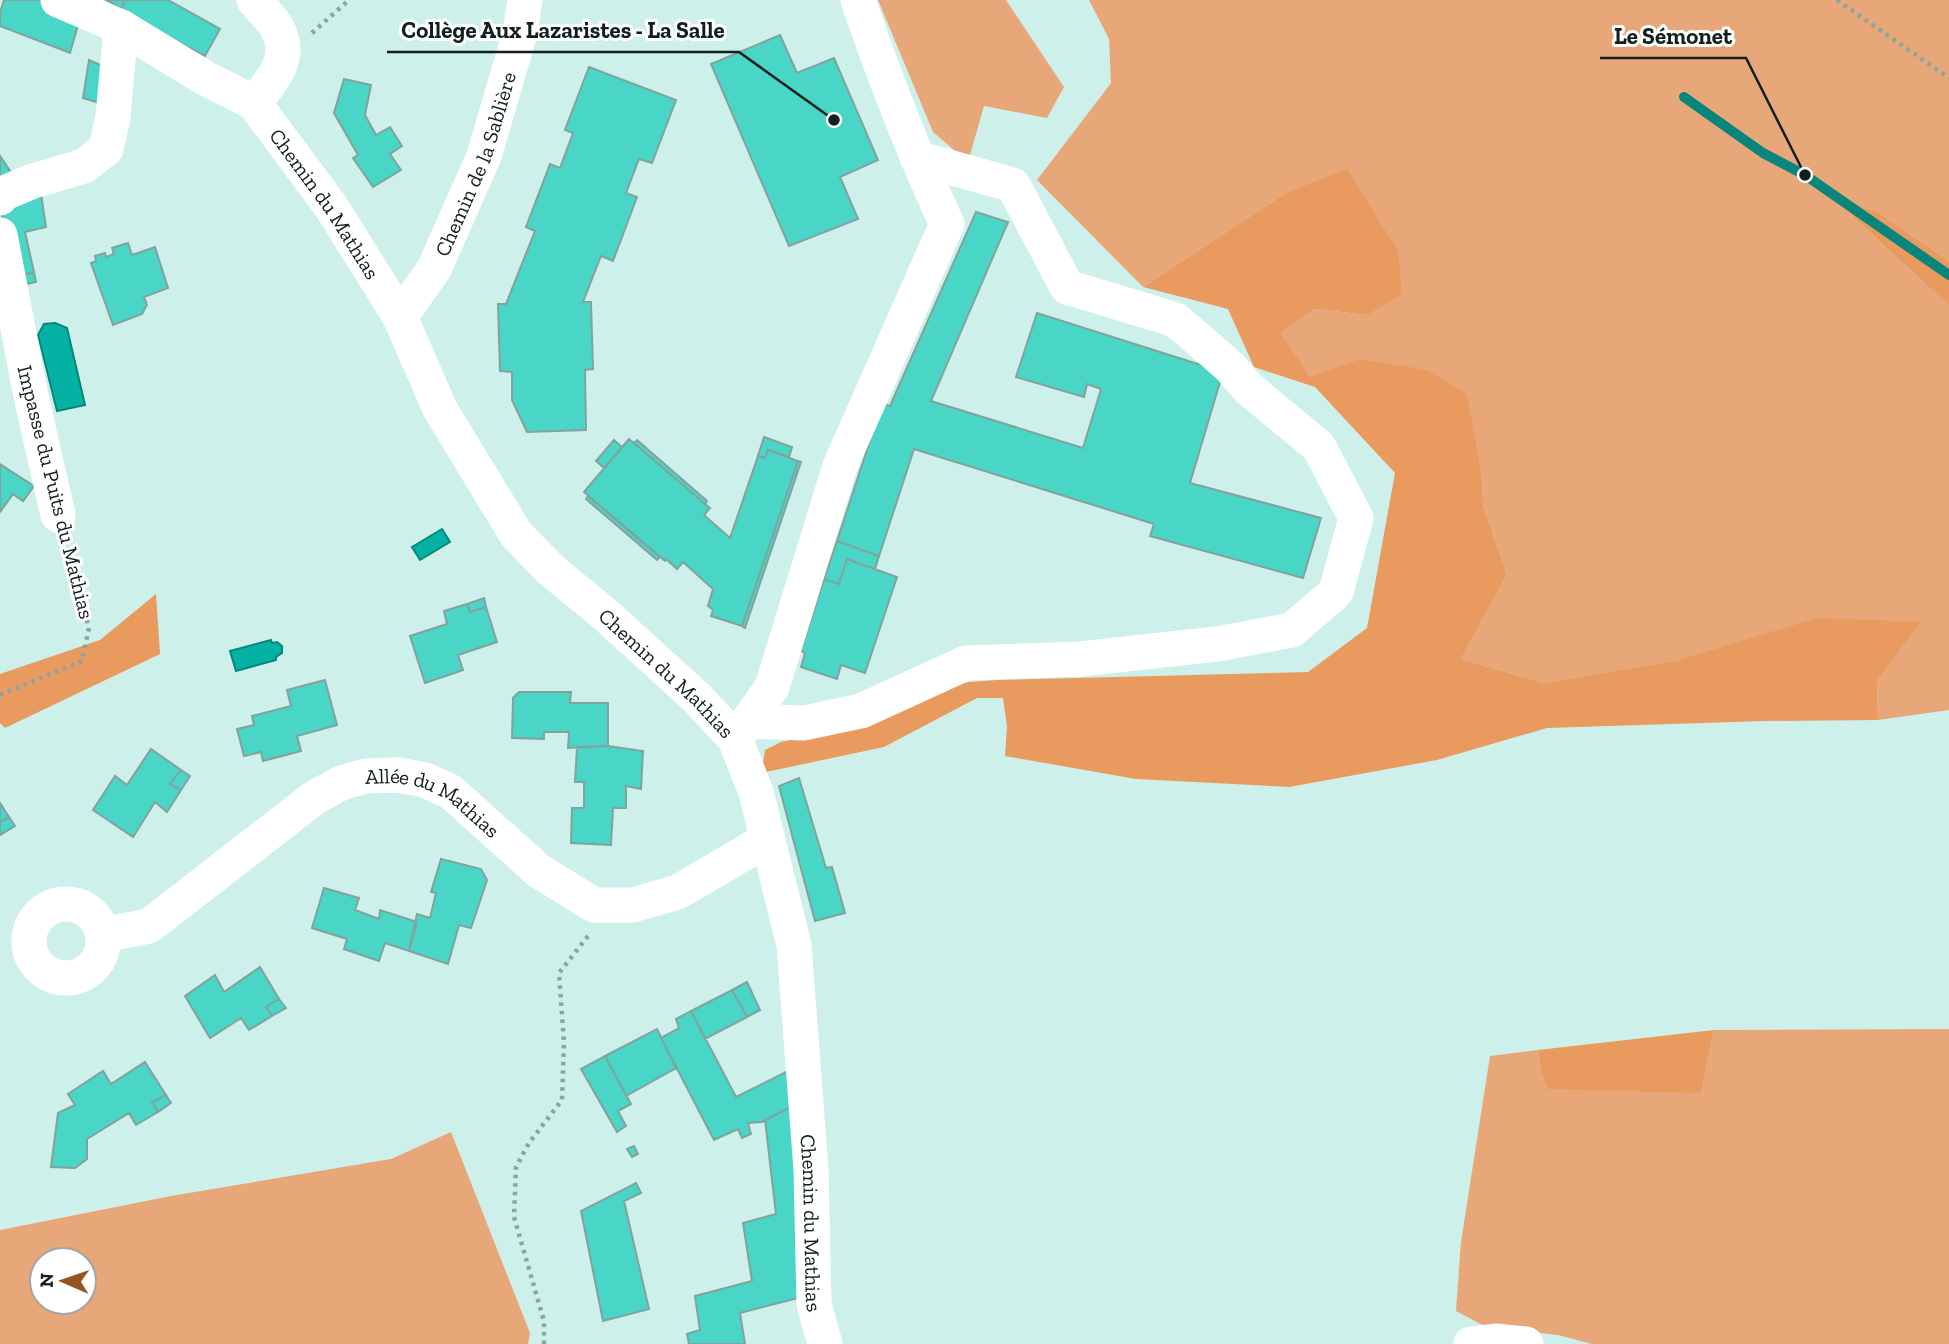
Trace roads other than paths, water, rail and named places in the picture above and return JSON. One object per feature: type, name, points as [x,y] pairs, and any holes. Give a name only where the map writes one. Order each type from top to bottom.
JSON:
[{"type":"street","name":"Chemin du Mathias","points":[[58,0],[121,27],[205,78],[254,103],[332,208],[400,317],[440,409],[516,534],[550,569],[608,617],[697,698],[741,730],[794,945],[811,1170],[814,1304],[825,1344]]},
{"type":"street","points":[[254,0],[278,30],[284,55],[277,74],[254,103]]},
{"type":"street","name":"Chemin de la Sablière","points":[[400,317],[434,269],[484,156],[520,33],[524,0]]},
{"type":"street","points":[[741,730],[772,687],[840,466],[947,224],[882,71],[858,0]]},
{"type":"street","points":[[0,198],[2,194],[33,181],[84,166],[106,149],[113,117],[121,27]]},
{"type":"street","points":[[741,730],[804,723],[861,710],[966,663],[1080,659],[1217,644],[1292,630],[1336,592],[1356,518],[1319,447],[1248,388],[1230,367],[1177,320],[1067,286],[1013,186],[917,158]]},
{"type":"street","name":"Impasse du Puits du Mathias","points":[[0,235],[32,401],[58,515]]},
{"type":"street","name":"Allée du Mathias","points":[[103,934],[149,926],[314,799],[341,783],[366,776],[398,775],[425,780],[451,792],[539,871],[594,905],[633,905],[678,892],[768,839]]},
{"type":"street","points":[[1471,1344],[1495,1341],[1526,1344]]},
{"type":"water","points":[[55,323],[67,328],[85,405],[57,411],[38,335],[44,324]]},
{"type":"water","points":[[442,529],[450,542],[420,560],[412,547]]},
{"type":"water","points":[[271,640],[272,643],[277,642],[282,646],[282,653],[276,660],[236,671],[230,651]]},
{"type":"waterway","points":[[1684,97],[1763,153],[1805,175],[1949,275]]},
{"type":"place","name":"Collège Aux Lazaristes - La Salle","points":[[834,120]]},
{"type":"place","name":"Le Sémonet","points":[[1805,175]]}]
